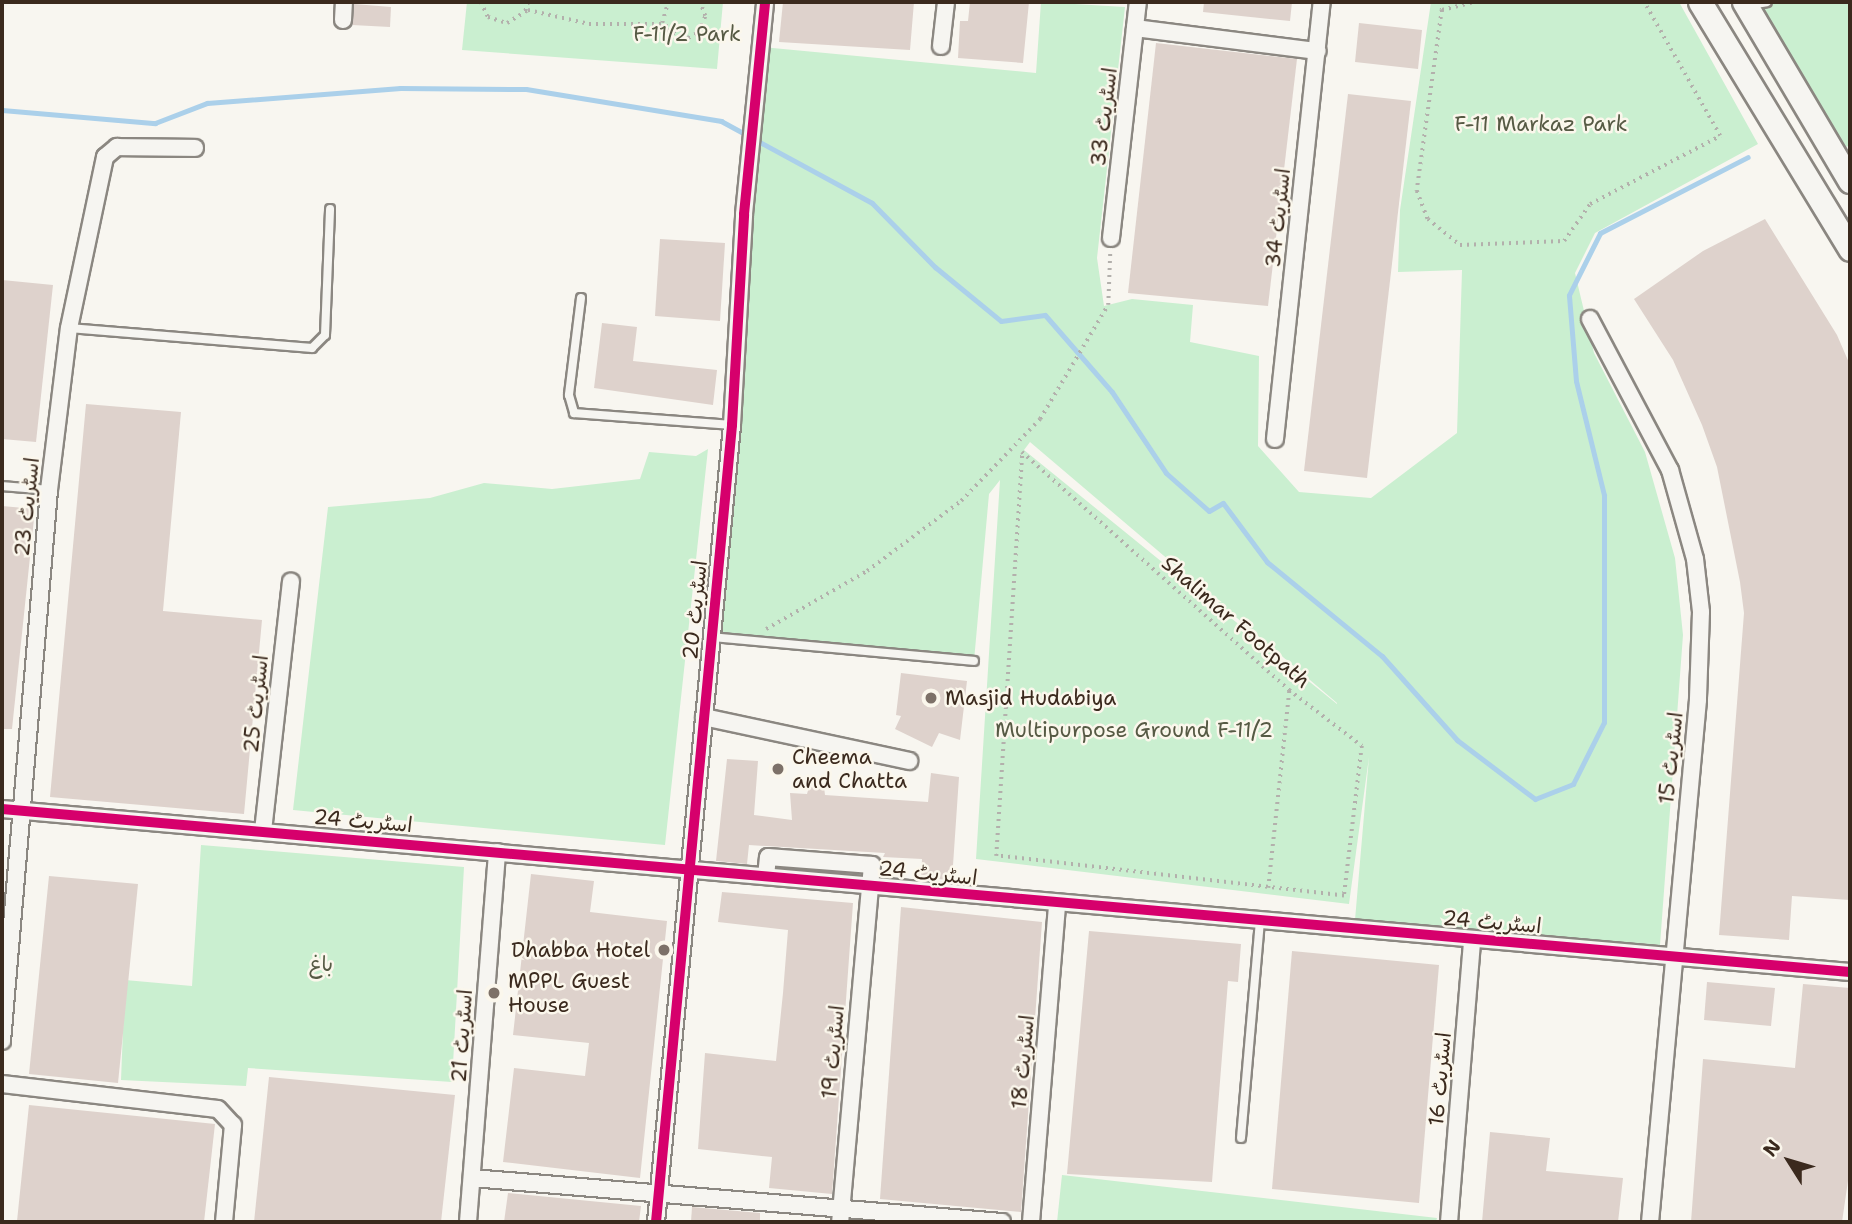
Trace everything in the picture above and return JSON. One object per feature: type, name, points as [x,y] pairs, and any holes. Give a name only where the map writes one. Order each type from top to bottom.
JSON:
[{"type":"street","points":[[343,20],[344,2]]},
{"type":"street","name":"اسٹریٹ 20","points":[[656,1222],[687,869],[732,425],[744,214],[765,2]]},
{"type":"street","points":[[941,46],[946,2]]},
{"type":"street","name":"اسٹریٹ 33","points":[[1111,238],[1138,2]]},
{"type":"street","name":"اسٹریٹ 34","points":[[1275,439],[1322,2]]},
{"type":"street","points":[[1700,2],[1850,249]]},
{"type":"street","points":[[1752,3],[1850,181]]},
{"type":"street","points":[[1135,28],[1318,51]]},
{"type":"street","name":"اسٹریٹ 23","points":[[2,1041],[49,490],[69,328],[109,150],[195,148]]},
{"type":"street","name":"اسٹریٹ 15","points":[[1590,319],[1670,470],[1695,559],[1700,612],[1699,677],[1650,1222]]},
{"type":"street","name":"اسٹریٹ 25","points":[[263,831],[291,582]]},
{"type":"street","points":[[704,718],[909,761]]},
{"type":"street","name":"اسٹریٹ 24","points":[[2,809],[766,876],[1057,905],[1850,972]]},
{"type":"street","name":"اسٹریٹ 21","points":[[468,1222],[497,852]]},
{"type":"street","name":"اسٹریٹ 19","points":[[841,1215],[869,886]]},
{"type":"street","name":"اسٹریٹ 18","points":[[1031,1222],[1057,905]]},
{"type":"street","name":"اسٹریٹ 16","points":[[1449,1222],[1472,940]]},
{"type":"street","points":[[2,1084],[218,1109],[228,1115],[233,1125],[224,1222]]},
{"type":"street","points":[[472,1178],[659,1193],[841,1215],[1002,1222]]},
{"type":"lane","points":[[69,328],[312,348],[325,335],[330,209]]},
{"type":"lane","points":[[581,298],[569,395],[574,413],[732,425]]},
{"type":"lane","points":[[2,486],[49,490]]},
{"type":"lane","points":[[711,637],[974,661]]},
{"type":"lane","points":[[1241,1138],[1260,922]]},
{"type":"path","points":[[481,2],[488,17],[506,23],[525,13],[589,24],[662,23],[688,38],[699,32],[705,16],[700,2]]},
{"type":"path","points":[[525,13],[528,2]]},
{"type":"path","points":[[662,23],[668,2]]},
{"type":"path","points":[[1443,2],[1418,191],[1428,219],[1460,245],[1564,241],[1590,204],[1720,136],[1644,2]]},
{"type":"path","points":[[1442,10],[1473,2]]},
{"type":"path","points":[[758,634],[867,571],[961,500],[1040,419],[1063,388],[1108,305],[1111,238]]},
{"type":"path","points":[[1268,888],[1289,690]]},
{"type":"green space","name":"F-11/2 Park","points":[[467,2],[723,2],[717,69],[462,50]]},
{"type":"green space","points":[[1041,2],[1125,7],[1097,258],[1104,306],[1132,299],[1193,305],[1190,342],[1259,356],[1258,446],[1299,492],[1371,498],[1457,433],[1462,270],[1398,272],[1400,210],[1431,2],[1679,2],[1758,144],[1595,233],[1575,273],[1594,353],[1645,452],[1675,558],[1683,635],[1660,945],[1355,920],[1369,757],[1349,904],[976,859],[1000,480],[989,494],[974,661],[711,637],[762,47],[1036,73]],"holes":[[[1030,442],[1337,703],[1024,450]]]},
{"type":"green space","points":[[1774,2],[1850,2],[1850,145],[1844,148],[1746,6]]},
{"type":"green space","points":[[708,449],[665,845],[293,810],[328,507],[430,498],[484,483],[552,489],[640,479],[649,452],[696,456]]},
{"type":"green space","name":"باغ","points":[[201,845],[464,867],[452,1082],[248,1068],[246,1086],[121,1080],[125,980],[192,986]]},
{"type":"green space","points":[[1062,1175],[1437,1218],[1436,1222],[1057,1222]]},
{"type":"building","points":[[783,2],[914,2],[910,50],[779,42]]},
{"type":"building","points":[[970,2],[1029,2],[1023,63],[958,58],[960,21],[968,21]]},
{"type":"building","points":[[1204,2],[1292,2],[1290,21],[1203,12]]},
{"type":"building","points":[[354,4],[391,7],[390,27],[352,25]]},
{"type":"building","points":[[1359,23],[1422,30],[1418,69],[1355,62]]},
{"type":"building","points":[[1156,43],[1297,59],[1268,306],[1128,293]]},
{"type":"building","points":[[1348,94],[1411,101],[1367,478],[1304,471]]},
{"type":"building","points":[[1765,219],[1837,335],[1850,365],[1850,900],[1792,896],[1789,940],[1719,935],[1744,613],[1740,582],[1717,467],[1702,425],[1673,360],[1634,299],[1703,251]]},
{"type":"building","points":[[660,239],[725,243],[720,321],[655,316]]},
{"type":"building","points":[[2,280],[53,285],[36,442],[2,439]]},
{"type":"building","points":[[602,323],[637,327],[633,361],[717,370],[713,405],[594,388]]},
{"type":"building","points":[[86,404],[181,412],[163,611],[262,620],[244,814],[50,797]]},
{"type":"building","points":[[2,506],[35,509],[12,729],[2,729]]},
{"type":"building","name":"Masjid Hudabiya","points":[[901,673],[967,681],[960,740],[939,733],[932,747],[895,729],[901,716],[896,715]]},
{"type":"building","points":[[727,759],[758,761],[754,815],[792,820],[790,793],[807,794],[809,787],[824,787],[825,795],[928,802],[931,773],[959,777],[952,880],[921,878],[922,859],[883,857],[885,853],[749,845],[747,864],[716,861]]},
{"type":"building","points":[[531,874],[594,881],[590,912],[667,921],[640,1178],[503,1162],[514,1068],[585,1076],[589,1043],[513,1035]]},
{"type":"building","points":[[49,876],[138,884],[118,1083],[29,1074]]},
{"type":"building","points":[[722,892],[853,903],[832,1194],[769,1188],[772,1157],[698,1149],[705,1053],[776,1061],[783,993],[788,930],[718,922]]},
{"type":"building","points":[[901,907],[1042,922],[1021,1212],[880,1199]]},
{"type":"building","points":[[1089,931],[1241,944],[1238,982],[1228,981],[1212,1182],[1067,1174]]},
{"type":"building","points":[[1292,951],[1439,965],[1419,1203],[1272,1189]]},
{"type":"building","points":[[1707,982],[1775,988],[1771,1026],[1704,1020]]},
{"type":"building","points":[[1803,984],[1850,988],[1850,1167],[1842,1222],[1691,1222],[1703,1059],[1795,1068]]},
{"type":"building","points":[[269,1077],[455,1095],[441,1222],[254,1222]]},
{"type":"building","points":[[29,1105],[215,1124],[204,1222],[17,1221]]},
{"type":"building","points":[[1490,1132],[1550,1138],[1546,1171],[1623,1178],[1618,1222],[1482,1222]]},
{"type":"building","points":[[508,1193],[641,1206],[639,1222],[504,1222]]},
{"type":"building","points":[[692,1207],[760,1213],[760,1222],[691,1222]]},
{"type":"waterway","points":[[2,110],[155,123],[207,103],[400,88],[526,89],[721,121],[872,203],[935,267],[1001,321],[1045,315],[1112,392],[1166,473],[1209,511],[1223,503],[1267,562],[1382,656],[1457,740],[1535,799],[1573,784],[1604,722],[1604,495],[1576,381],[1569,295],[1600,233],[1748,157]]},
{"type":"cycle path","points":[[656,1222],[732,425],[744,214],[765,2]]},
{"type":"cycle path","points":[[2,809],[1850,972]]},
{"type":"place","name":"Masjid Hudabiya","points":[[931,698]]},
{"type":"place","name":"Cheema and Chatta","points":[[778,769]]},
{"type":"place","name":"Dhabba Hotel","points":[[664,950]]},
{"type":"place","name":"MPPL Guest House","points":[[494,993]]},
{"type":"park label","name":"F-11 Markaz Park","points":[[1541,124]]},
{"type":"park label","name":"Multipurpose Ground F-11/2","points":[[1134,730]]}]
